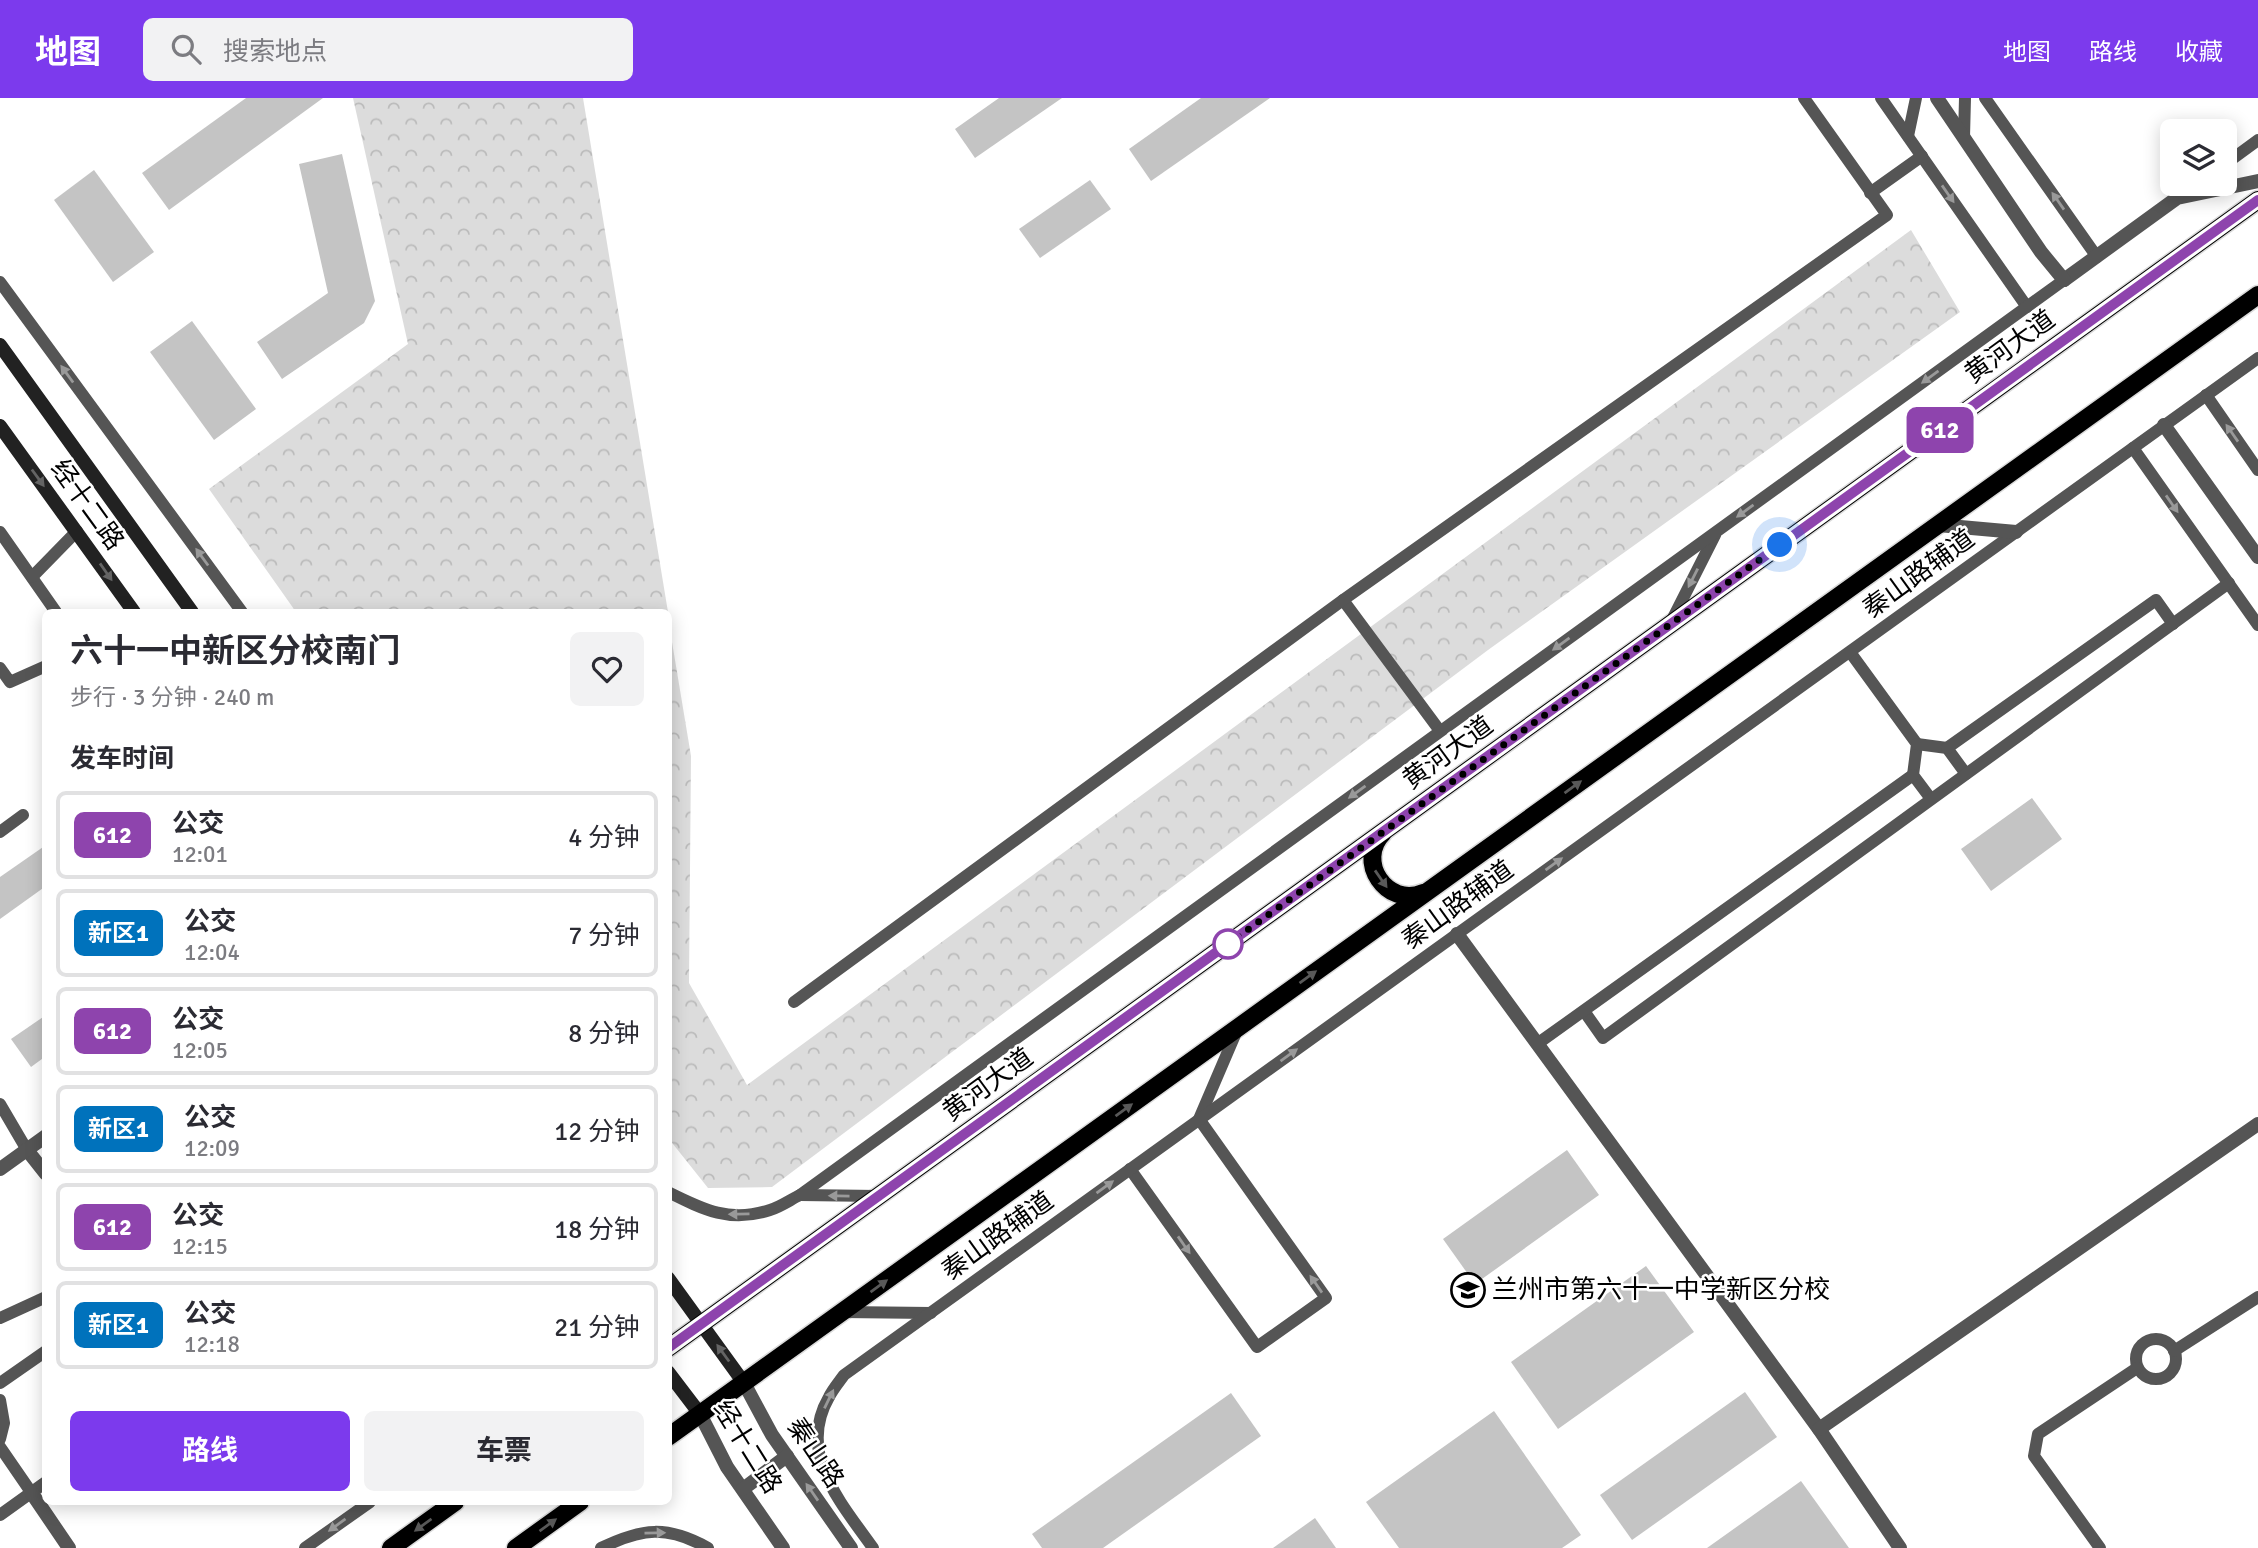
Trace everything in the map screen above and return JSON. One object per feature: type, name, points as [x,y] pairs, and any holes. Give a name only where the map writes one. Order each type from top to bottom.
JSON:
[{"type":"main road","name":"黄河大道","points":[[672,1345],[2258,200]]},
{"type":"main road","points":[[672,1434],[2258,295]]},
{"type":"main road","points":[[0,345],[190,609]]},
{"type":"main road","name":"经十二路","points":[[0,426],[132,609]]},
{"type":"main road","points":[[1388,828],[1373,849],[1372,862],[1383,885],[1406,896],[1431,890]]},
{"type":"main road","points":[[672,1284],[744,1383]]},
{"type":"main road","name":"经十二路","points":[[672,1377],[700,1414]]},
{"type":"main road","points":[[391,1548],[452,1505]]},
{"type":"main road","points":[[516,1548],[576,1505]]},
{"type":"street","points":[[1937,98],[2041,252],[2064,280],[2177,198],[2258,181]]},
{"type":"street","points":[[2164,425],[2258,557]]},
{"type":"street","points":[[1938,525],[2016,532]]},
{"type":"street","points":[[1457,934],[1819,1429],[1900,1548]]},
{"type":"street","points":[[1819,1429],[2258,1124]]},
{"type":"street","points":[[0,1169],[42,1139]]},
{"type":"street","points":[[27,1150],[42,1169]]},
{"type":"street","name":"秦山路","points":[[744,1383],[772,1435],[851,1548]]},
{"type":"street","name":"经十二路","points":[[700,1414],[727,1467],[783,1548]]},
{"type":"street","points":[[743,1489],[787,1456]]},
{"type":"street","points":[[32,1492],[69,1548]]},
{"type":"lane","points":[[794,1002],[1343,600],[1887,215],[1804,98]]},
{"type":"lane","points":[[1881,98],[2027,307]]},
{"type":"lane","points":[[1908,136],[1916,98]]},
{"type":"lane","points":[[1964,137],[1965,98]]},
{"type":"lane","points":[[1985,98],[2097,257]]},
{"type":"lane","points":[[2237,155],[2258,140]]},
{"type":"lane","points":[[1870,193],[1922,156]]},
{"type":"lane","points":[[672,1192],[707,1211],[739,1216],[771,1210],[800,1195],[2064,280]]},
{"type":"lane","points":[[0,282],[241,609]]},
{"type":"lane","name":"秦山路辅道","points":[[873,1548],[828,1484],[819,1456],[819,1427],[828,1399],[844,1374],[2258,358]]},
{"type":"lane","points":[[2206,395],[2258,470]]},
{"type":"lane","points":[[2133,448],[2258,625]]},
{"type":"lane","points":[[32,577],[77,531]]},
{"type":"lane","points":[[1669,626],[1717,531]]},
{"type":"lane","points":[[0,532],[54,609]]},
{"type":"lane","points":[[1584,1011],[1603,1038],[2229,583]]},
{"type":"lane","points":[[1343,600],[1440,731]]},
{"type":"lane","points":[[1917,744],[1947,748],[2156,600],[2173,624]]},
{"type":"lane","points":[[1850,652],[1917,744],[1913,775],[1931,799]]},
{"type":"lane","points":[[0,668],[10,682],[42,668]]},
{"type":"lane","points":[[1947,748],[1966,774]]},
{"type":"lane","points":[[1537,1045],[1913,775]]},
{"type":"lane","points":[[0,832],[23,815]]},
{"type":"lane","points":[[1130,1169],[1257,1347],[1326,1298],[1199,1119],[1238,1028]]},
{"type":"lane","points":[[0,1104],[27,1150]]},
{"type":"lane","points":[[800,1195],[878,1196]]},
{"type":"lane","points":[[2174,1351],[2258,1297]]},
{"type":"lane","points":[[0,1318],[42,1299]]},
{"type":"lane","points":[[842,1312],[931,1312]]},
{"type":"lane","points":[[2160,1339],[2174,1351],[2175,1365],[2167,1376],[2160,1379],[2147,1377],[2137,1368],[2136,1355],[2147,1341],[2160,1339]]},
{"type":"lane","points":[[0,1383],[42,1354]]},
{"type":"lane","points":[[2100,1548],[2034,1456],[2038,1434],[2137,1368]]},
{"type":"lane","points":[[0,1400],[4,1423],[0,1438]]},
{"type":"lane","points":[[0,1447],[32,1492]]},
{"type":"lane","points":[[0,1515],[42,1485]]},
{"type":"lane","points":[[305,1548],[366,1505]]},
{"type":"lane","points":[[601,1548],[628,1535],[659,1531],[690,1537],[708,1548]]},
{"type":"green space","points":[[353,98],[583,98],[668,609],[294,609],[209,489],[408,344]]},
{"type":"green space","points":[[1911,230],[1960,312],[1488,650],[772,1187],[708,1188],[672,1143],[672,642],[691,756],[689,983],[747,1085]]},
{"type":"building","points":[[246,98],[323,98],[169,210],[142,173]]},
{"type":"building","points":[[999,98],[1062,98],[975,158],[955,129]]},
{"type":"building","points":[[1201,98],[1270,98],[1151,181],[1129,149]]},
{"type":"building","points":[[342,154],[375,301],[364,323],[282,379],[257,342],[328,293],[299,164]]},
{"type":"building","points":[[94,170],[154,252],[113,282],[54,200]]},
{"type":"building","points":[[1090,180],[1111,209],[1040,258],[1019,229]]},
{"type":"building","points":[[192,321],[256,409],[214,440],[150,352]]},
{"type":"building","points":[[2032,798],[2062,839],[1991,891],[1961,849]]},
{"type":"building","points":[[42,848],[42,889],[0,919],[0,877]]},
{"type":"building","points":[[42,1018],[42,1059],[31,1067],[11,1039]]},
{"type":"building","points":[[1567,1150],[1599,1195],[1475,1284],[1443,1239]]},
{"type":"building","points":[[1646,1266],[1694,1332],[1558,1429],[1511,1362]]},
{"type":"building","points":[[1745,1392],[1777,1437],[1632,1540],[1600,1495]]},
{"type":"building","points":[[1231,1393],[1261,1436],[1103,1548],[1042,1548],[1032,1534]]},
{"type":"building","points":[[1494,1411],[1581,1535],[1562,1548],[1399,1548],[1366,1502]]},
{"type":"building","points":[[1801,1481],[1849,1548],[1707,1548]]},
{"type":"building","points":[[1315,1518],[1336,1548],[1273,1548]]},
{"type":"bus line","name":"612","points":[[672,1345],[2258,200]]},
{"type":"place","name":"兰州市第六十一中学新区分校","points":[[1468,1290]]},
{"type":"route","points":[[1228,944],[1780,545]]}]
